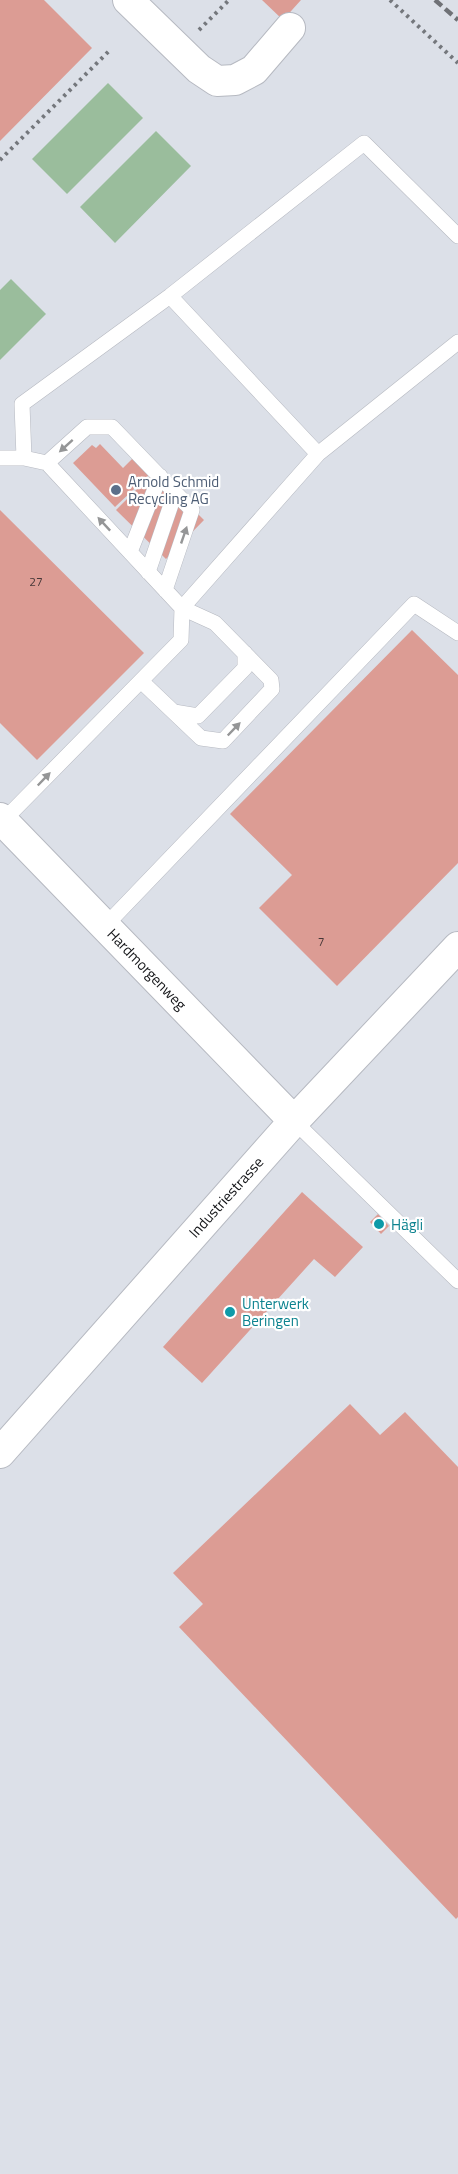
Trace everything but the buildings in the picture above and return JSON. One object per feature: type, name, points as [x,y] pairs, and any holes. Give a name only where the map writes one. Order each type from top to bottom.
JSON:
[{"type":"street","points":[[128,0],[199,69],[217,81],[235,80],[254,70],[290,28]]},
{"type":"street","name":"Hardmorgenweg","points":[[2,820],[294,1121]]},
{"type":"street","name":"Industriestrasse","points":[[0,1453],[294,1121],[458,947]]},
{"type":"lane","points":[[24,458],[22,404],[170,296],[364,143],[458,236]]},
{"type":"lane","points":[[170,296],[318,454]]},
{"type":"lane","points":[[2,820],[181,640],[182,608],[318,454],[458,342]]},
{"type":"lane","points":[[47,463],[87,427],[112,427],[192,510],[165,590]]},
{"type":"lane","points":[[0,458],[24,458],[47,463],[182,608],[215,623],[271,680],[272,689],[223,741],[201,738],[141,681]]},
{"type":"lane","points":[[130,552],[160,476]]},
{"type":"lane","points":[[148,572],[176,493]]},
{"type":"lane","points":[[105,926],[414,604],[458,633]]},
{"type":"lane","points":[[174,712],[198,716],[245,668],[245,653]]},
{"type":"lane","points":[[294,1121],[458,1281]]},
{"type":"path","points":[[180,50],[229,0]]},
{"type":"path","points":[[390,0],[458,63]]},
{"type":"path","points":[[0,160],[111,49]]},
{"type":"green space","points":[[108,83],[143,118],[67,194],[32,159]]},
{"type":"green space","points":[[156,131],[191,166],[115,243],[80,207]]},
{"type":"green space","points":[[11,279],[46,314],[0,360],[0,290]]},
{"type":"railway","points":[[435,0],[458,20]]},
{"type":"place","name":"Arnold Schmid Recycling AG","points":[[116,490]]},
{"type":"place","name":"Hägli","points":[[379,1224]]},
{"type":"place","name":"Unterwerk Beringen","points":[[230,1312]]}]
